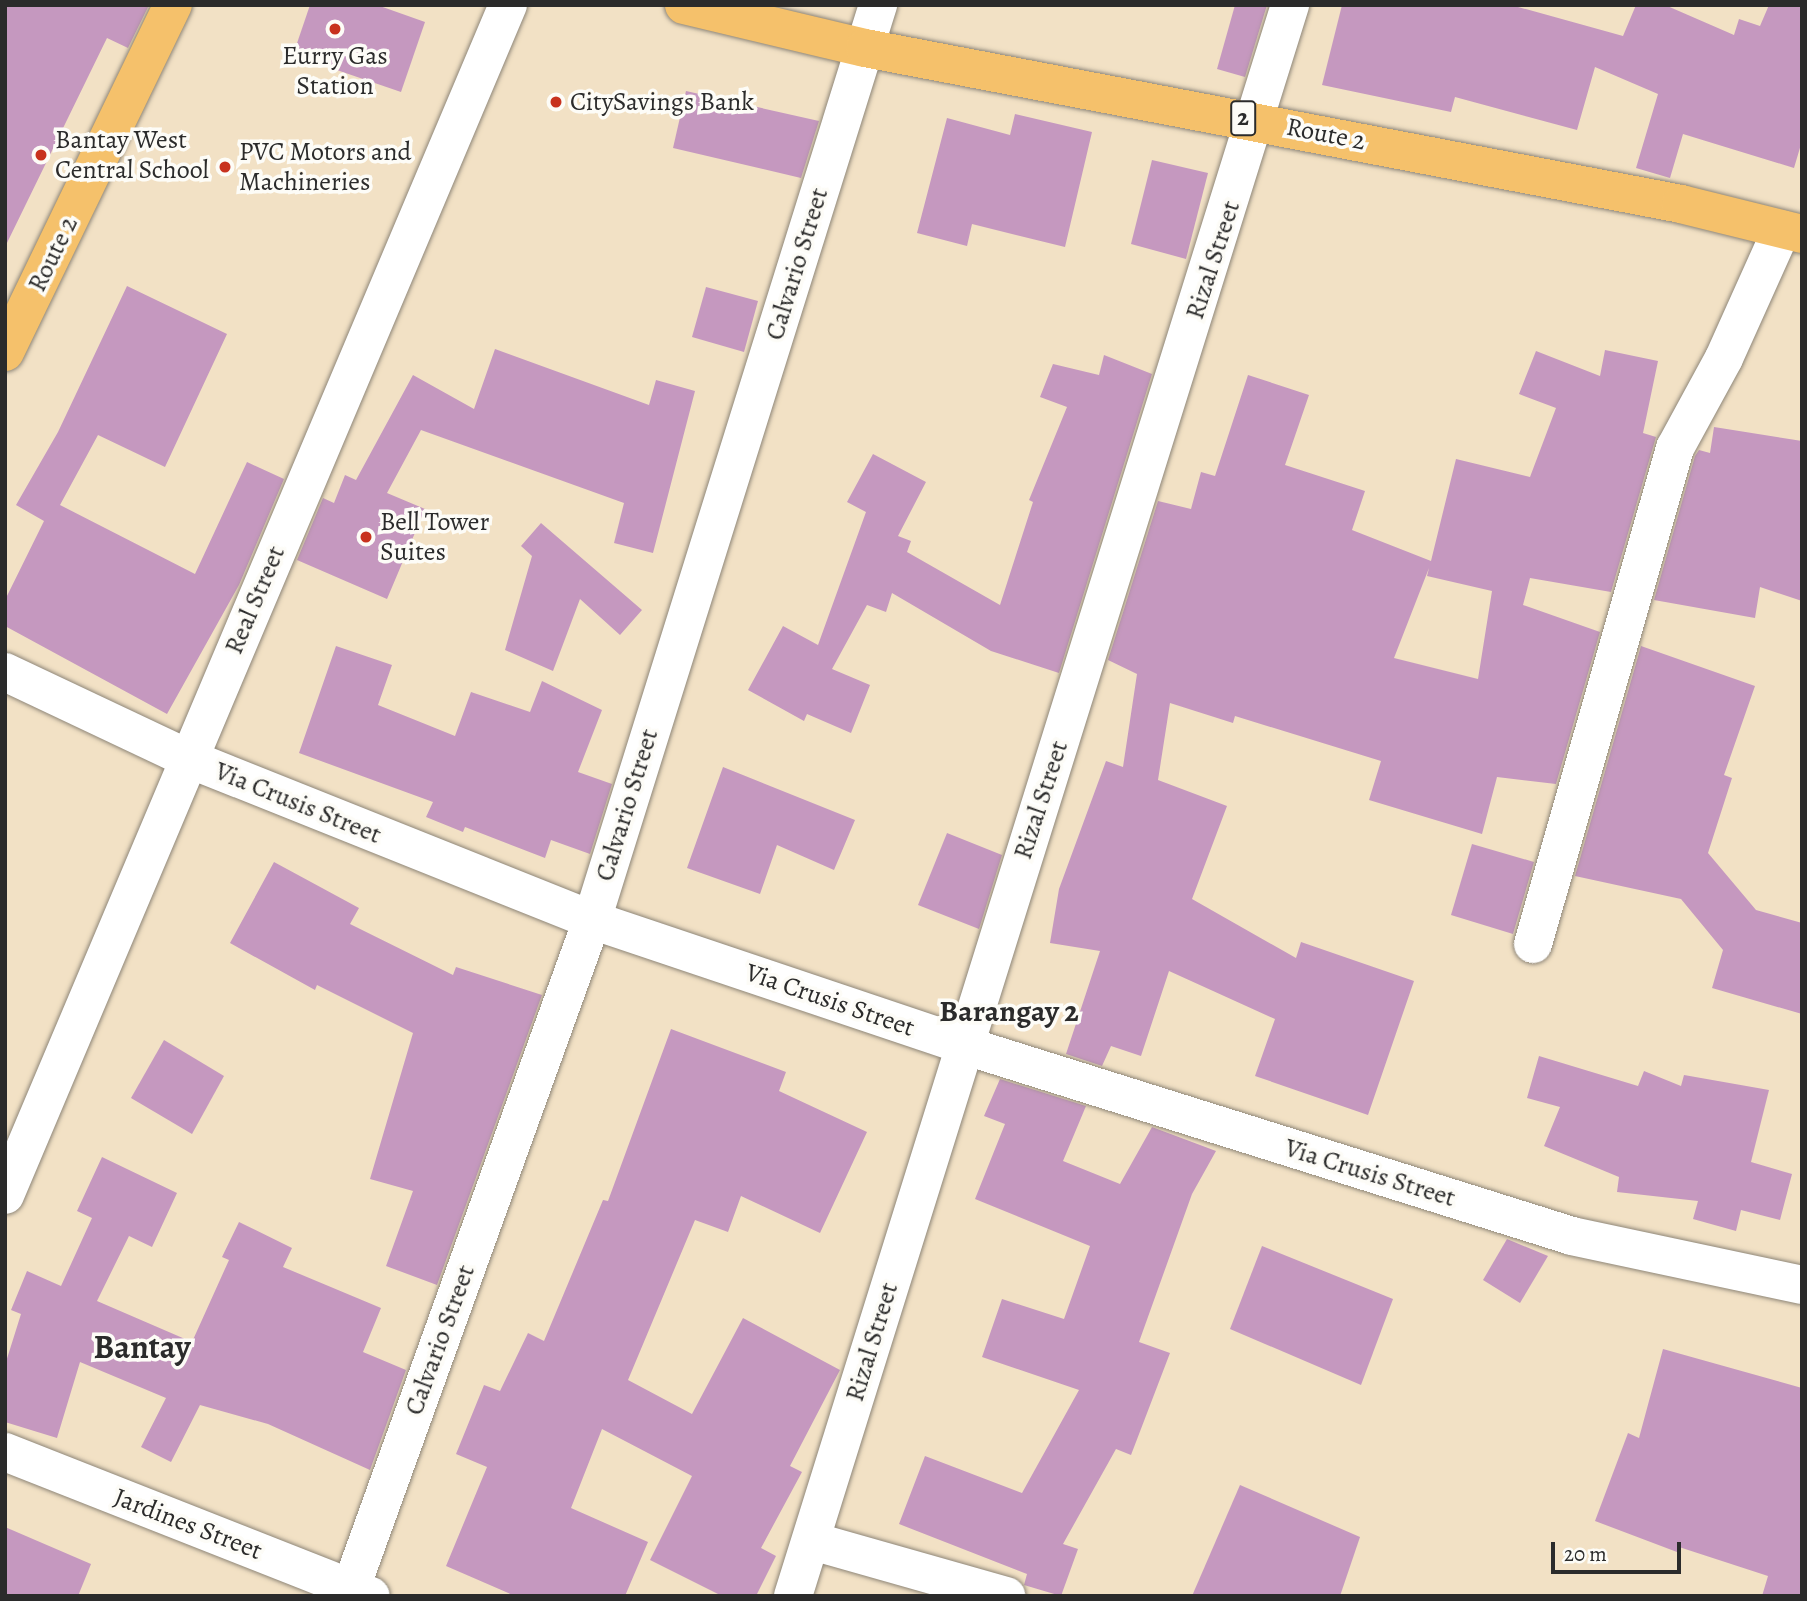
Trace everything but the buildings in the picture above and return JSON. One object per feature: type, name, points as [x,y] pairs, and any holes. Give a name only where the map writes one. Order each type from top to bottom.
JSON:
[{"type":"highway","name":"Route 2","points":[[5,352],[173,5]]},
{"type":"highway","name":"Route 2","points":[[684,5],[865,48],[1681,204],[1792,231]]},
{"type":"street","name":"Real Street","points":[[5,1195],[187,758],[508,5]]},
{"type":"street","name":"Calvario Street","points":[[356,1593],[592,920],[878,5]]},
{"type":"street","name":"Rizal Street","points":[[793,1596],[963,1045],[1257,121],[1290,5]]},
{"type":"street","points":[[1533,944],[1675,448],[1792,231]]},
{"type":"street","name":"Via Crusis Street","points":[[5,672],[187,758],[592,920],[963,1045],[1572,1236],[1802,1285]]},
{"type":"street","name":"Jardines Street","points":[[5,1452],[356,1593]]},
{"type":"street","points":[[812,1541],[1006,1596]]},
{"type":"place","name":"Eurry Gas Station","points":[[335,29]]},
{"type":"place","name":"CitySavings Bank","points":[[556,102]]},
{"type":"place","name":"Bantay West Central School","points":[[41,155]]},
{"type":"place","name":"PVC Motors and Machineries","points":[[225,167]]},
{"type":"place","name":"Bell Tower Suites","points":[[366,537]]},
{"type":"district","name":"Barangay 2","points":[[1009,1011]]},
{"type":"district","name":"Bantay","points":[[142,1347]]}]
